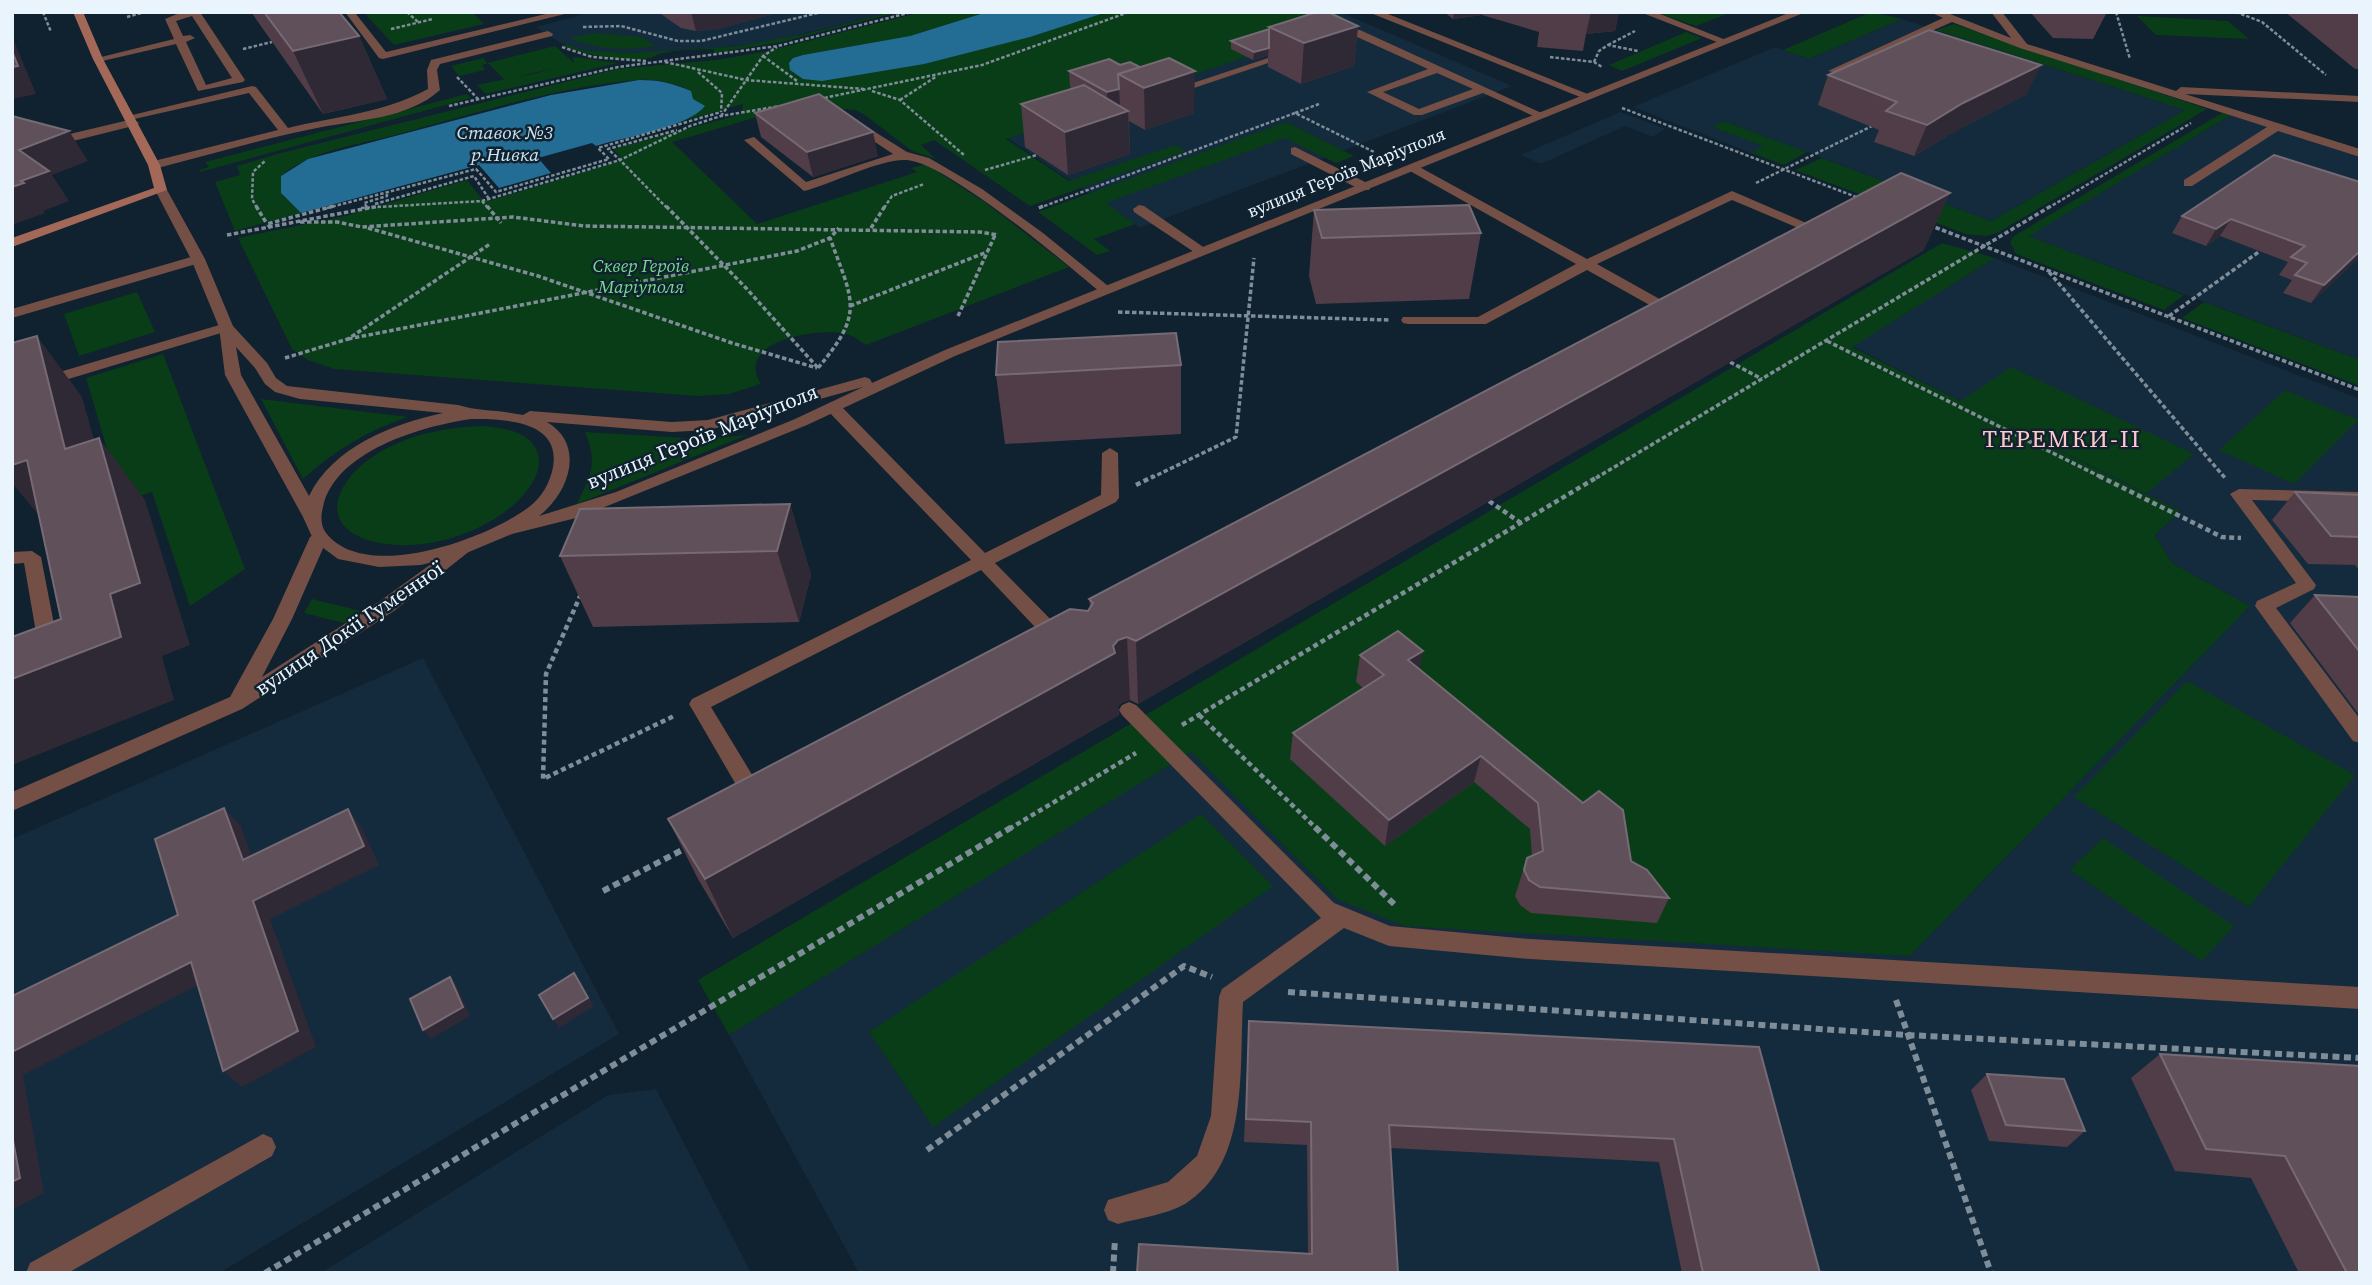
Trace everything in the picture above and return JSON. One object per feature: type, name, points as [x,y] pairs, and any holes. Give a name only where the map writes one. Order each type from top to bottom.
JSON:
[{"type":"main road","points":[[12,243],[161,190],[154,165],[98,58],[78,12]]},
{"type":"street","points":[[195,12],[209,35],[239,80],[202,89],[170,19],[195,12]]},
{"type":"street","points":[[354,12],[350,13],[383,56],[504,23],[568,12]]},
{"type":"street","points":[[1373,12],[1590,97]]},
{"type":"street","points":[[1645,12],[1726,42]]},
{"type":"street","name":"вулиця Героїв Маріуполя","points":[[510,528],[574,513],[622,496],[833,407],[906,371],[1801,12]]},
{"type":"street","points":[[1935,12],[2024,46],[2360,153]]},
{"type":"street","points":[[1996,12],[2024,46]]},
{"type":"street","points":[[1833,71],[1952,18]]},
{"type":"street","points":[[1317,45],[1356,32],[1542,116]]},
{"type":"street","points":[[98,58],[209,35]]},
{"type":"street","points":[[154,165],[318,124],[358,119],[407,105],[434,90],[432,71],[435,62],[546,35]]},
{"type":"street","points":[[1158,97],[1303,49]]},
{"type":"street","points":[[1438,69],[1373,92],[1418,113],[1483,89]]},
{"type":"street","points":[[12,135],[42,142],[57,141],[252,89],[285,132]]},
{"type":"street","points":[[2156,89],[2357,99]]},
{"type":"street","points":[[852,122],[904,156],[929,162],[954,176],[1106,290]]},
{"type":"street","points":[[2188,183],[2275,127]]},
{"type":"street","points":[[750,140],[804,187],[904,156]]},
{"type":"street","points":[[1296,150],[1365,187]]},
{"type":"street","points":[[1413,168],[1587,264],[1684,312],[1661,325]]},
{"type":"street","points":[[161,190],[198,259],[226,327],[233,375],[312,517],[319,537],[336,550],[360,559],[381,561],[427,559],[462,550],[510,528],[544,500],[557,485],[565,464],[561,444],[548,429],[509,415],[300,394],[281,389],[270,381],[262,366],[226,327]]},
{"type":"street","points":[[1408,320],[1481,321],[1587,264],[1732,195],[1828,236],[1805,248]]},
{"type":"street","points":[[1139,209],[1202,251]]},
{"type":"street","points":[[12,314],[198,259]]},
{"type":"street","points":[[12,391],[226,327]]},
{"type":"street","name":"вулиця Героїв Маріуполя","points":[[509,415],[672,427],[709,425],[744,417],[784,402],[906,371]]},
{"type":"street","points":[[833,407],[1066,647]]},
{"type":"street","points":[[312,517],[319,492],[340,467],[371,444],[410,427],[451,416],[491,413]]},
{"type":"street","points":[[773,801],[761,808],[699,704],[1110,498],[1110,453]]},
{"type":"street","points":[[2239,494],[2360,497]]},
{"type":"street","points":[[2239,494],[2307,585],[2264,606],[2360,735]]},
{"type":"street","name":"вулиця Докії Гуменної","points":[[235,704],[278,631],[299,589],[319,537]]},
{"type":"street","name":"вулиця Докії Гуменної","points":[[12,802],[235,704],[387,606],[462,550]]},
{"type":"street","points":[[12,558],[32,557],[51,664]]},
{"type":"street","points":[[1129,709],[1326,910],[1389,936],[1530,949],[2360,998]]},
{"type":"street","points":[[1118,1210],[1175,1194],[1208,1165],[1224,1115],[1231,997],[1342,916]]},
{"type":"street","points":[[40,1273],[262,1147]]},
{"type":"path","points":[[43,12],[51,32]]},
{"type":"path","points":[[127,17],[145,12]]},
{"type":"path","points":[[407,12],[418,22]]},
{"type":"path","points":[[546,35],[594,25],[621,26],[678,41],[701,41],[822,12]]},
{"type":"path","points":[[439,109],[657,61],[778,46],[912,12]]},
{"type":"path","points":[[816,100],[982,65],[1129,12]]},
{"type":"path","points":[[2116,12],[2131,62],[2119,77]]},
{"type":"path","points":[[2236,12],[2262,22],[2357,99]]},
{"type":"path","points":[[366,34],[439,17]]},
{"type":"path","points":[[546,35],[574,53],[657,61],[746,80],[797,82],[870,90],[900,100],[966,156],[954,176]]},
{"type":"path","points":[[1594,62],[1599,51],[1608,45],[1638,51]]},
{"type":"path","points":[[228,235],[476,169],[496,192],[620,160],[721,114],[763,56],[778,46]]},
{"type":"path","points":[[763,56],[797,82]]},
{"type":"path","points":[[696,69],[722,93],[721,114]]},
{"type":"path","points":[[900,100],[942,73]]},
{"type":"path","points":[[472,90],[478,99]]},
{"type":"path","points":[[611,161],[598,148],[721,114],[789,104]]},
{"type":"path","points":[[362,227],[500,221],[526,217],[584,226],[839,228],[994,234],[1016,220],[1319,104]]},
{"type":"path","points":[[1614,104],[1870,203]]},
{"type":"path","points":[[265,1273],[2216,108]]},
{"type":"path","points":[[1295,113],[1374,152]]},
{"type":"path","points":[[1783,169],[1875,124]]},
{"type":"path","points":[[690,126],[608,149],[727,266],[818,368]]},
{"type":"path","points":[[269,226],[252,199],[253,172],[272,155]]},
{"type":"path","points":[[870,229],[892,196],[954,176],[1037,155]]},
{"type":"path","points":[[367,207],[482,201],[611,161]]},
{"type":"path","points":[[269,226],[367,207],[474,176],[489,199]]},
{"type":"path","points":[[367,207],[364,202],[387,196],[387,192]]},
{"type":"path","points":[[482,201],[500,221]]},
{"type":"path","points":[[300,222],[337,222],[473,255],[592,293],[740,348],[818,368]]},
{"type":"path","points":[[1920,222],[2360,390]]},
{"type":"path","points":[[285,358],[348,339],[797,251],[830,238],[839,228]]},
{"type":"path","points":[[958,316],[994,234]]},
{"type":"path","points":[[818,368],[844,334],[850,321],[850,306],[830,238]]},
{"type":"path","points":[[348,339],[490,244]]},
{"type":"path","points":[[2168,317],[2260,251]]},
{"type":"path","points":[[850,306],[987,253]]},
{"type":"path","points":[[1110,498],[1236,437],[1254,258]]},
{"type":"path","points":[[2048,271],[2239,494]]},
{"type":"path","points":[[1117,312],[1408,320]]},
{"type":"path","points":[[1826,340],[2222,537],[2273,540]]},
{"type":"path","points":[[1730,362],[1762,379]]},
{"type":"path","points":[[1489,501],[1521,523]]},
{"type":"path","points":[[584,586],[546,674],[543,779],[699,704]]},
{"type":"path","points":[[1199,715],[1430,940]]},
{"type":"path","points":[[603,891],[688,846]]},
{"type":"path","points":[[927,1150],[1184,966],[1242,989],[1907,1035],[2360,1058]]},
{"type":"path","points":[[1886,971],[1992,1273]]},
{"type":"shaded area","points":[[592,12],[891,12],[774,41],[630,53],[582,50],[559,42],[536,27]]},
{"type":"shaded area","points":[[1279,12],[1340,12],[1512,86],[1140,228],[974,115]]},
{"type":"shaded area","points":[[1902,19],[2185,110],[1991,221],[1724,121],[1713,127],[1764,146],[1751,153],[1633,107],[1775,47],[1809,59]]},
{"type":"shaded area","points":[[1620,112],[1666,129],[1652,137],[1625,126],[1541,164],[1521,155]]},
{"type":"shaded area","points":[[2231,115],[2360,156],[2360,360],[2028,236]]},
{"type":"shaded area","points":[[1995,258],[2360,399],[2360,1273],[859,1273],[729,1035],[1191,751],[1337,899],[1785,947],[1910,956],[2250,606],[2172,563],[2155,535],[2180,511],[1852,346]]},
{"type":"shaded area","points":[[423,658],[619,1034],[219,1273],[12,1273],[12,839]]},
{"type":"shaded area","points":[[656,1089],[751,1273],[321,1273],[608,1095]]},
{"type":"green space","points":[[377,12],[472,12],[484,24],[394,45],[366,15]]},
{"type":"green space","points":[[899,12],[782,42],[714,53],[714,49],[686,50],[666,52],[646,59],[623,59],[592,55],[563,46],[567,44],[582,50],[630,53],[739,46],[805,34]]},
{"type":"green space","name":"Сквер Героїв Маріуполя","points":[[922,12],[987,12],[910,36],[803,55],[793,58],[790,70],[803,79],[1030,37],[1107,12],[1338,12],[1339,25],[1006,139],[1069,181],[1175,145],[1186,151],[1030,206],[934,140],[921,145],[936,159],[912,151],[855,110],[830,108],[767,114],[672,142],[757,224],[917,172],[911,168],[926,164],[986,203],[1069,267],[866,345],[850,335],[834,332],[800,335],[783,340],[768,347],[759,357],[755,369],[761,384],[729,394],[698,396],[334,369],[308,360],[292,349],[238,238],[345,216],[467,180],[481,198],[489,201],[623,160],[613,149],[742,114],[743,104],[676,123],[689,118],[693,99],[691,91],[666,82],[646,80],[578,88],[516,102],[306,160],[281,176],[283,196],[301,213],[235,231],[215,182],[240,175],[237,166],[277,154],[617,69],[716,60],[768,51]]},
{"type":"green space","points":[[1655,12],[1732,12],[1696,26]]},
{"type":"green space","points":[[1871,12],[1902,19],[1809,59],[1783,50]]},
{"type":"green space","points":[[2137,16],[2228,21],[2249,39],[2156,35]]},
{"type":"green space","points":[[1954,24],[2207,109],[1997,233],[1986,236],[1966,234],[1795,170],[1822,158],[1991,221],[2185,110],[1936,30]]},
{"type":"green space","points":[[1686,32],[1702,38],[1622,71],[1609,65]]},
{"type":"green space","points":[[594,33],[642,37],[655,46],[611,48],[570,38]]},
{"type":"green space","points":[[555,46],[574,63],[572,58],[575,57],[618,63],[486,94],[477,85],[505,80],[488,63],[482,65],[485,70],[459,76],[451,66],[483,58],[487,63]]},
{"type":"green space","points":[[467,94],[471,98],[200,172],[199,170],[209,167],[205,162]]},
{"type":"green space","points":[[2222,113],[2231,115],[2029,236],[2184,295],[2164,310],[2016,254],[2010,242],[2014,236]]},
{"type":"green space","points":[[1724,121],[1807,152],[1784,165],[1751,153],[1763,146],[1712,127]]},
{"type":"green space","points":[[1286,122],[1354,156],[1336,163],[1285,138],[1106,203],[1135,224],[1094,239],[1110,251],[1097,255],[1038,212]]},
{"type":"green space","points":[[1942,243],[1995,258],[1852,347],[1961,401],[2011,367],[2194,454],[2147,493],[1963,402],[2180,511],[2155,535],[2172,563],[2250,606],[1910,956],[1404,926],[1337,899],[1191,752],[729,1035],[698,980]]},
{"type":"green space","points":[[137,292],[155,332],[79,356],[64,314]]},
{"type":"green space","points":[[2204,302],[2360,360],[2360,386],[2182,318]]},
{"type":"green space","points":[[163,354],[245,569],[190,606],[152,492],[123,502],[86,378]]},
{"type":"green space","points":[[2285,390],[2358,420],[2294,484],[2219,450]]},
{"type":"green space","points":[[261,399],[408,417],[352,442],[303,479]]},
{"type":"green space","points":[[484,426],[524,436],[536,449],[539,459],[535,478],[529,487],[515,504],[495,518],[455,537],[411,545],[369,540],[350,531],[340,519],[337,505],[342,489],[353,474],[370,459],[391,446],[424,434]]},
{"type":"green space","points":[[585,432],[701,439],[747,435],[577,504],[586,485],[592,461]]},
{"type":"green space","points":[[312,599],[361,611],[344,623],[304,613]]},
{"type":"green space","points":[[2187,681],[2355,775],[2249,907],[2074,797]]},
{"type":"green space","points":[[1201,814],[1273,886],[933,1127],[869,1032]]},
{"type":"green space","points":[[2103,838],[2234,926],[2202,961],[2070,870]]},
{"type":"water","points":[[987,12],[1107,12],[1030,37],[924,64],[822,81],[803,79],[790,70],[789,63],[793,58],[803,55],[910,36]]},
{"type":"water","name":"Ставок №3 р.Нивка","points":[[639,80],[659,81],[684,88],[691,91],[693,99],[705,106],[684,120],[654,131],[596,146],[592,143],[538,158],[551,173],[499,188],[479,165],[301,213],[281,193],[281,176],[308,159],[551,95]]},
{"type":"building","points":[[264,12],[339,12],[359,36],[293,51]]},
{"type":"building","points":[[1317,12],[1328,12],[1358,26],[1304,43],[1269,27]]},
{"type":"building","points":[[1269,29],[1269,48],[1254,52],[1231,41]]},
{"type":"building","points":[[1929,30],[2041,65],[1963,103],[1927,125],[1886,111],[1897,102],[1828,75]]},
{"type":"building","points":[[12,51],[18,66],[12,67]]},
{"type":"building","points":[[1169,58],[1195,71],[1144,88],[1118,74]]},
{"type":"building","points":[[1109,59],[1120,65],[1130,62],[1140,67],[1118,74],[1119,89],[1107,92],[1069,71]]},
{"type":"building","points":[[1084,85],[1128,111],[1065,132],[1021,104]]},
{"type":"building","points":[[819,94],[873,132],[807,152],[755,113]]},
{"type":"building","points":[[12,116],[69,131],[19,150],[49,171],[12,187]]},
{"type":"building","points":[[2274,155],[2360,182],[2360,251],[2324,285],[2295,275],[2307,263],[2291,257],[2305,246],[2231,219],[2216,229],[2182,216]]},
{"type":"building","points":[[1901,173],[1950,193],[1136,641],[1127,637],[1118,640],[1113,646],[1115,653],[705,879],[668,819],[1070,609],[1088,611],[1093,603],[1089,599]]},
{"type":"building","points":[[1469,205],[1481,233],[1322,238],[1314,210]]},
{"type":"building","points":[[1176,333],[1181,365],[996,375],[998,342]]},
{"type":"building","points":[[37,336],[65,449],[99,438],[140,583],[110,594],[121,637],[12,679],[12,637],[61,619],[27,460],[12,465],[12,343]]},
{"type":"building","points":[[2295,492],[2360,495],[2360,537],[2331,536]]},
{"type":"building","points":[[790,504],[777,551],[560,556],[580,509]]},
{"type":"building","points":[[2315,595],[2360,597],[2360,652]]},
{"type":"building","points":[[1398,631],[1423,651],[1408,660],[1583,803],[1599,791],[1623,810],[1631,861],[1647,870],[1669,898],[1540,887],[1529,880],[1524,870],[1527,858],[1543,851],[1538,803],[1481,756],[1389,820],[1293,733],[1384,675],[1360,655]]},
{"type":"building","points":[[224,808],[243,860],[348,809],[364,846],[253,901],[298,1031],[223,1071],[191,962],[12,1052],[12,996],[178,915],[155,839]]},
{"type":"building","points":[[574,973],[588,998],[553,1019],[539,995]]},
{"type":"building","points":[[450,977],[463,1007],[423,1030],[410,999]]},
{"type":"building","points":[[1249,1021],[1759,1047],[1820,1273],[1703,1273],[1674,1139],[1389,1125],[1398,1273],[1137,1273],[1139,1244],[1312,1254],[1311,1122],[1246,1119]]},
{"type":"building","points":[[2160,1054],[2360,1066],[2360,1273],[2347,1273],[2285,1156],[2206,1149]]},
{"type":"building","points":[[1987,1074],[2064,1079],[2085,1131],[2006,1125]]},
{"type":"building","points":[[12,1135],[20,1178],[12,1182]]},
{"type":"district","name":"ТЕРЕМКИ-ІІ","points":[[2062,438]]}]
